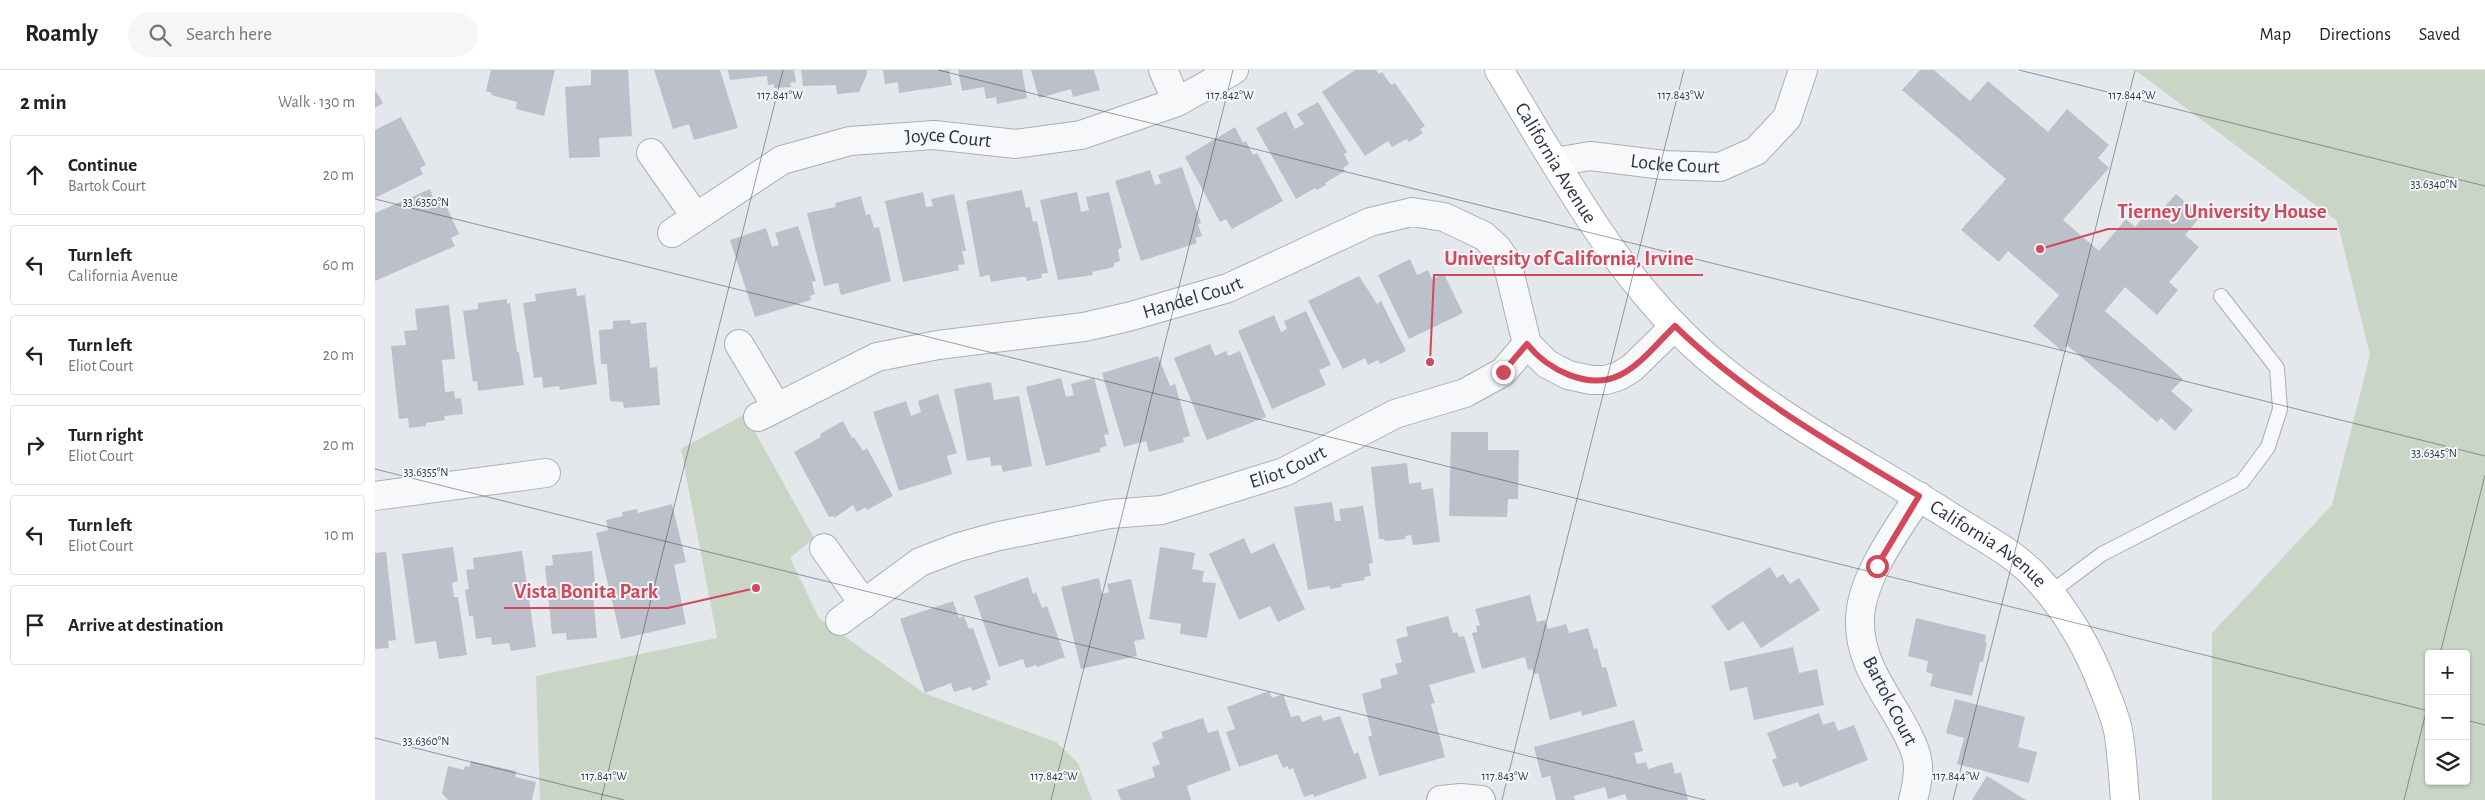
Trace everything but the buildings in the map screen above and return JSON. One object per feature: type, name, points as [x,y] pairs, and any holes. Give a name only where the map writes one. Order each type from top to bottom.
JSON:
[{"type":"street","points":[[1163,70],[1177,102]]},
{"type":"street","name":"Joyce Court","points":[[672,233],[782,160],[850,141],[934,135],[1016,144],[1081,135],[1177,102],[1234,70]]},
{"type":"street","name":"California Avenue","points":[[1499,70],[1615,255],[1643,292],[1707,357],[1786,416],[1919,496],[2011,556],[2034,575],[2050,593],[2073,624],[2092,658],[2118,728],[2125,800]]},
{"type":"street","name":"Locke Court","points":[[1555,162],[1590,156],[1664,165],[1720,167],[1756,151],[1787,118],[1803,70]]},
{"type":"street","points":[[651,153],[696,217]]},
{"type":"street","name":"Handel Court","points":[[739,344],[767,411],[877,357],[938,345],[1084,327],[1228,288],[1370,222],[1412,212],[1444,217],[1484,236],[1497,248],[1507,262],[1527,344]]},
{"type":"street","points":[[1527,344],[1547,364],[1568,375],[1591,380],[1606,380],[1619,376],[1632,368],[1675,326]]},
{"type":"street","name":"Eliot Court","points":[[840,621],[920,562],[959,547],[999,536],[1110,514],[1162,510],[1284,472],[1395,414],[1465,393],[1503,372],[1527,344]]},
{"type":"street","points":[[375,496],[546,473]]},
{"type":"street","name":"Bartok Court","points":[[1913,800],[1917,782],[1916,752],[1903,725],[1876,682],[1862,644],[1860,618],[1865,591],[1877,566],[1919,496]]},
{"type":"street","points":[[824,548],[864,604]]},
{"type":"street","points":[[1441,800],[1461,798],[1481,800]]},
{"type":"lane","points":[[2050,593],[2102,554],[2242,482],[2268,447],[2280,410],[2277,368],[2221,296]]},
{"type":"green space","points":[[2135,70],[2485,70],[2485,800],[2212,800],[2212,633],[2332,505],[2370,355],[2337,221]]},
{"type":"green space","points":[[745,414],[814,538],[790,558],[819,618],[924,693],[1056,742],[1078,763],[1092,800],[540,800],[536,676],[717,638],[681,449]]},
{"type":"place","name":"Tierney University House","points":[[2040,249]]},
{"type":"place","name":"University of California, Irvine","points":[[1430,362]]},
{"type":"place","name":"Vista Bonita Park","points":[[756,588]]},
{"type":"route","points":[[1503,372],[1527,344],[1547,364],[1568,375],[1591,380],[1606,380],[1619,376],[1632,368],[1675,326],[1707,357],[1743,386],[1786,416],[1919,496],[1898,528],[1877,566]]}]
